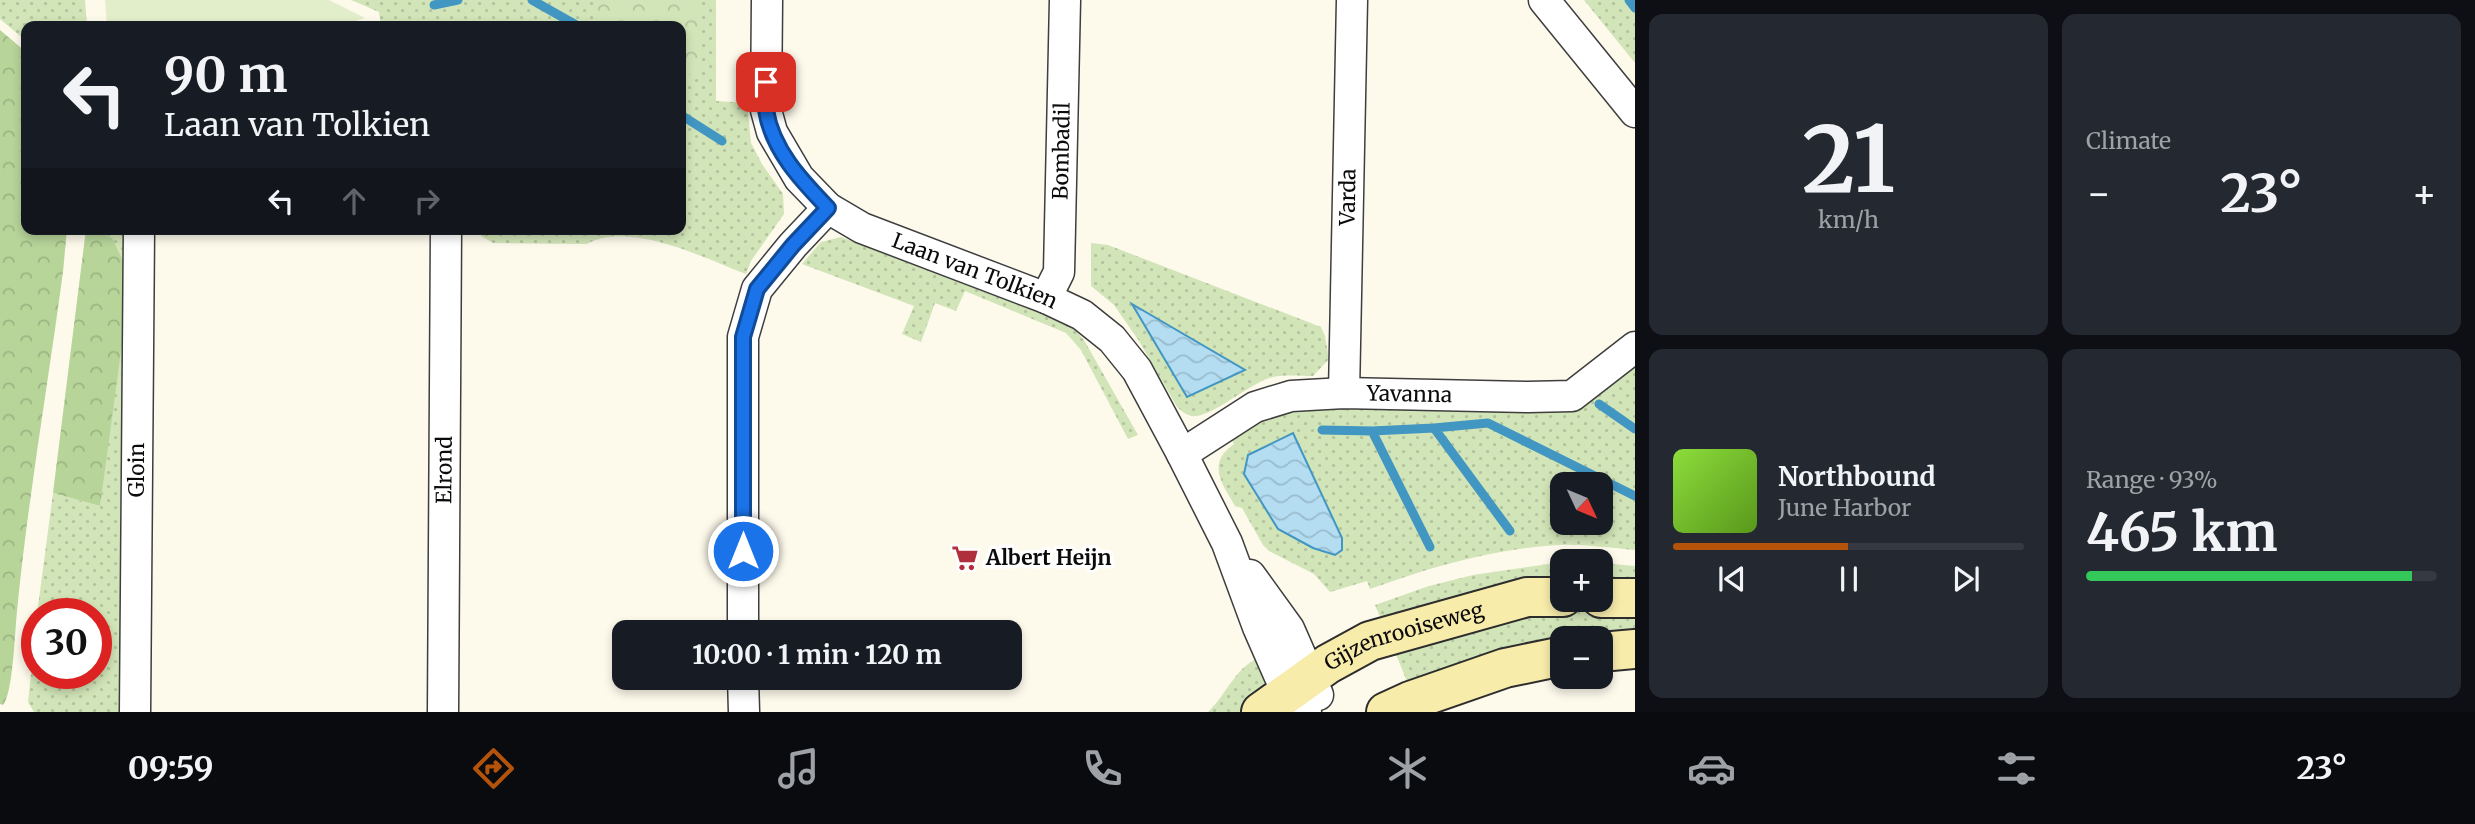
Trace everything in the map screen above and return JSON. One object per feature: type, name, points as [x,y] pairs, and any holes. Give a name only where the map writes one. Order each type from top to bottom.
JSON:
[{"type":"main road","name":"Gijzenrooiseweg","points":[[1292,698],[1370,641],[1527,597],[1550,597]]},
{"type":"main road","points":[[1613,597],[1635,598]]},
{"type":"main road","points":[[1613,651],[1635,649]]},
{"type":"main road","points":[[1386,712],[1505,668],[1550,659]]},
{"type":"street","name":"Laan van Tolkien","points":[[767,0],[766,110],[772,132],[799,178],[828,208],[862,228],[1046,298],[1082,315],[1112,340],[1137,370],[1227,543],[1258,627],[1292,698],[1324,712]]},
{"type":"street","name":"Bombadil","points":[[1046,298],[1059,272],[1065,0]]},
{"type":"street","name":"Varda","points":[[1344,393],[1352,0]]},
{"type":"street","points":[[1544,0],[1635,112]]},
{"type":"street","points":[[743,620],[743,337],[757,289],[828,208]]},
{"type":"street","name":"Gloin","points":[[135,712],[139,235]]},
{"type":"street","name":"Elrond","points":[[443,712],[446,235]]},
{"type":"street","name":"Yavanna","points":[[1182,454],[1255,407],[1291,396],[1344,393],[1572,396],[1635,347]]},
{"type":"street","points":[[743,690],[744,712]]},
{"type":"green space","points":[[0,0],[85,0],[87,21],[21,21],[21,37],[0,19]]},
{"type":"green space","points":[[105,0],[329,0],[365,18],[356,21],[107,21]]},
{"type":"green space","points":[[351,0],[716,0],[716,101],[747,103],[751,143],[783,194],[784,214],[751,261],[746,274],[666,244],[624,236],[604,238],[587,244],[493,243],[481,235],[686,235],[686,21],[380,21],[379,12]]},
{"type":"green space","points":[[595,0],[700,0],[699,74],[686,75],[686,21],[605,21],[595,13]]},
{"type":"green space","points":[[1584,0],[1635,0],[1635,63]]},
{"type":"green space","points":[[0,30],[21,48],[21,235],[66,235],[27,526],[11,675],[6,699],[3,705],[0,704]]},
{"type":"green space","points":[[85,235],[106,235],[112,238],[131,278],[100,506],[53,493]]},
{"type":"green space","points":[[106,235],[132,235],[128,712],[34,712],[28,702],[29,689],[112,689],[112,598],[39,598],[53,493],[100,506],[112,238]]},
{"type":"green space","points":[[841,237],[1055,319],[1075,330],[1084,340],[1138,435],[1128,439],[1081,350],[1066,333],[965,291],[956,311],[935,303],[921,342],[902,334],[914,306],[802,264],[821,242]]},
{"type":"green space","points":[[1091,243],[1108,245],[1321,327],[1329,359],[1313,376],[1269,378],[1212,411],[1196,416],[1188,415],[1177,407],[1139,341],[1114,305],[1091,286]]},
{"type":"green space","points":[[1635,364],[1635,550],[1568,545],[1511,550],[1439,566],[1370,589],[1367,581],[1330,592],[1314,574],[1269,551],[1263,545],[1242,508],[1235,506],[1219,474],[1225,451],[1234,444],[1230,437],[1253,423],[1296,407],[1542,409]],"holes":[[[1293,433],[1342,538],[1342,549]]]},
{"type":"green space","points":[[1550,564],[1550,581],[1470,594],[1381,619],[1375,605],[1429,586],[1473,575]]},
{"type":"green space","points":[[1613,564],[1635,566],[1635,583],[1613,581]]},
{"type":"green space","points":[[1635,608],[1635,639],[1613,639],[1613,626],[1550,626],[1550,644],[1411,692],[1394,649],[1550,610],[1613,612],[1613,609]]},
{"type":"green space","points":[[1263,656],[1263,687],[1245,712],[1208,712],[1245,666]]},
{"type":"water","points":[[1132,304],[1245,370],[1187,397]]},
{"type":"water","points":[[1293,433],[1342,538],[1342,550],[1335,555],[1313,548],[1278,529],[1244,474],[1248,455]]},
{"type":"waterway","points":[[434,5],[458,0]]},
{"type":"waterway","points":[[532,0],[569,21]]},
{"type":"waterway","points":[[1629,0],[1635,8]]},
{"type":"waterway","points":[[686,118],[722,141]]},
{"type":"waterway","points":[[1599,404],[1635,429]]},
{"type":"waterway","points":[[1434,428],[1488,423],[1635,496]]},
{"type":"waterway","points":[[1372,431],[1434,428],[1510,531]]},
{"type":"waterway","points":[[1322,430],[1372,431],[1430,547]]},
{"type":"place","name":"Albert Heijn","points":[[965,558]]},
{"type":"route","points":[[743,551],[743,337],[757,289],[828,208],[799,178],[772,132],[766,110],[766,82]]}]
